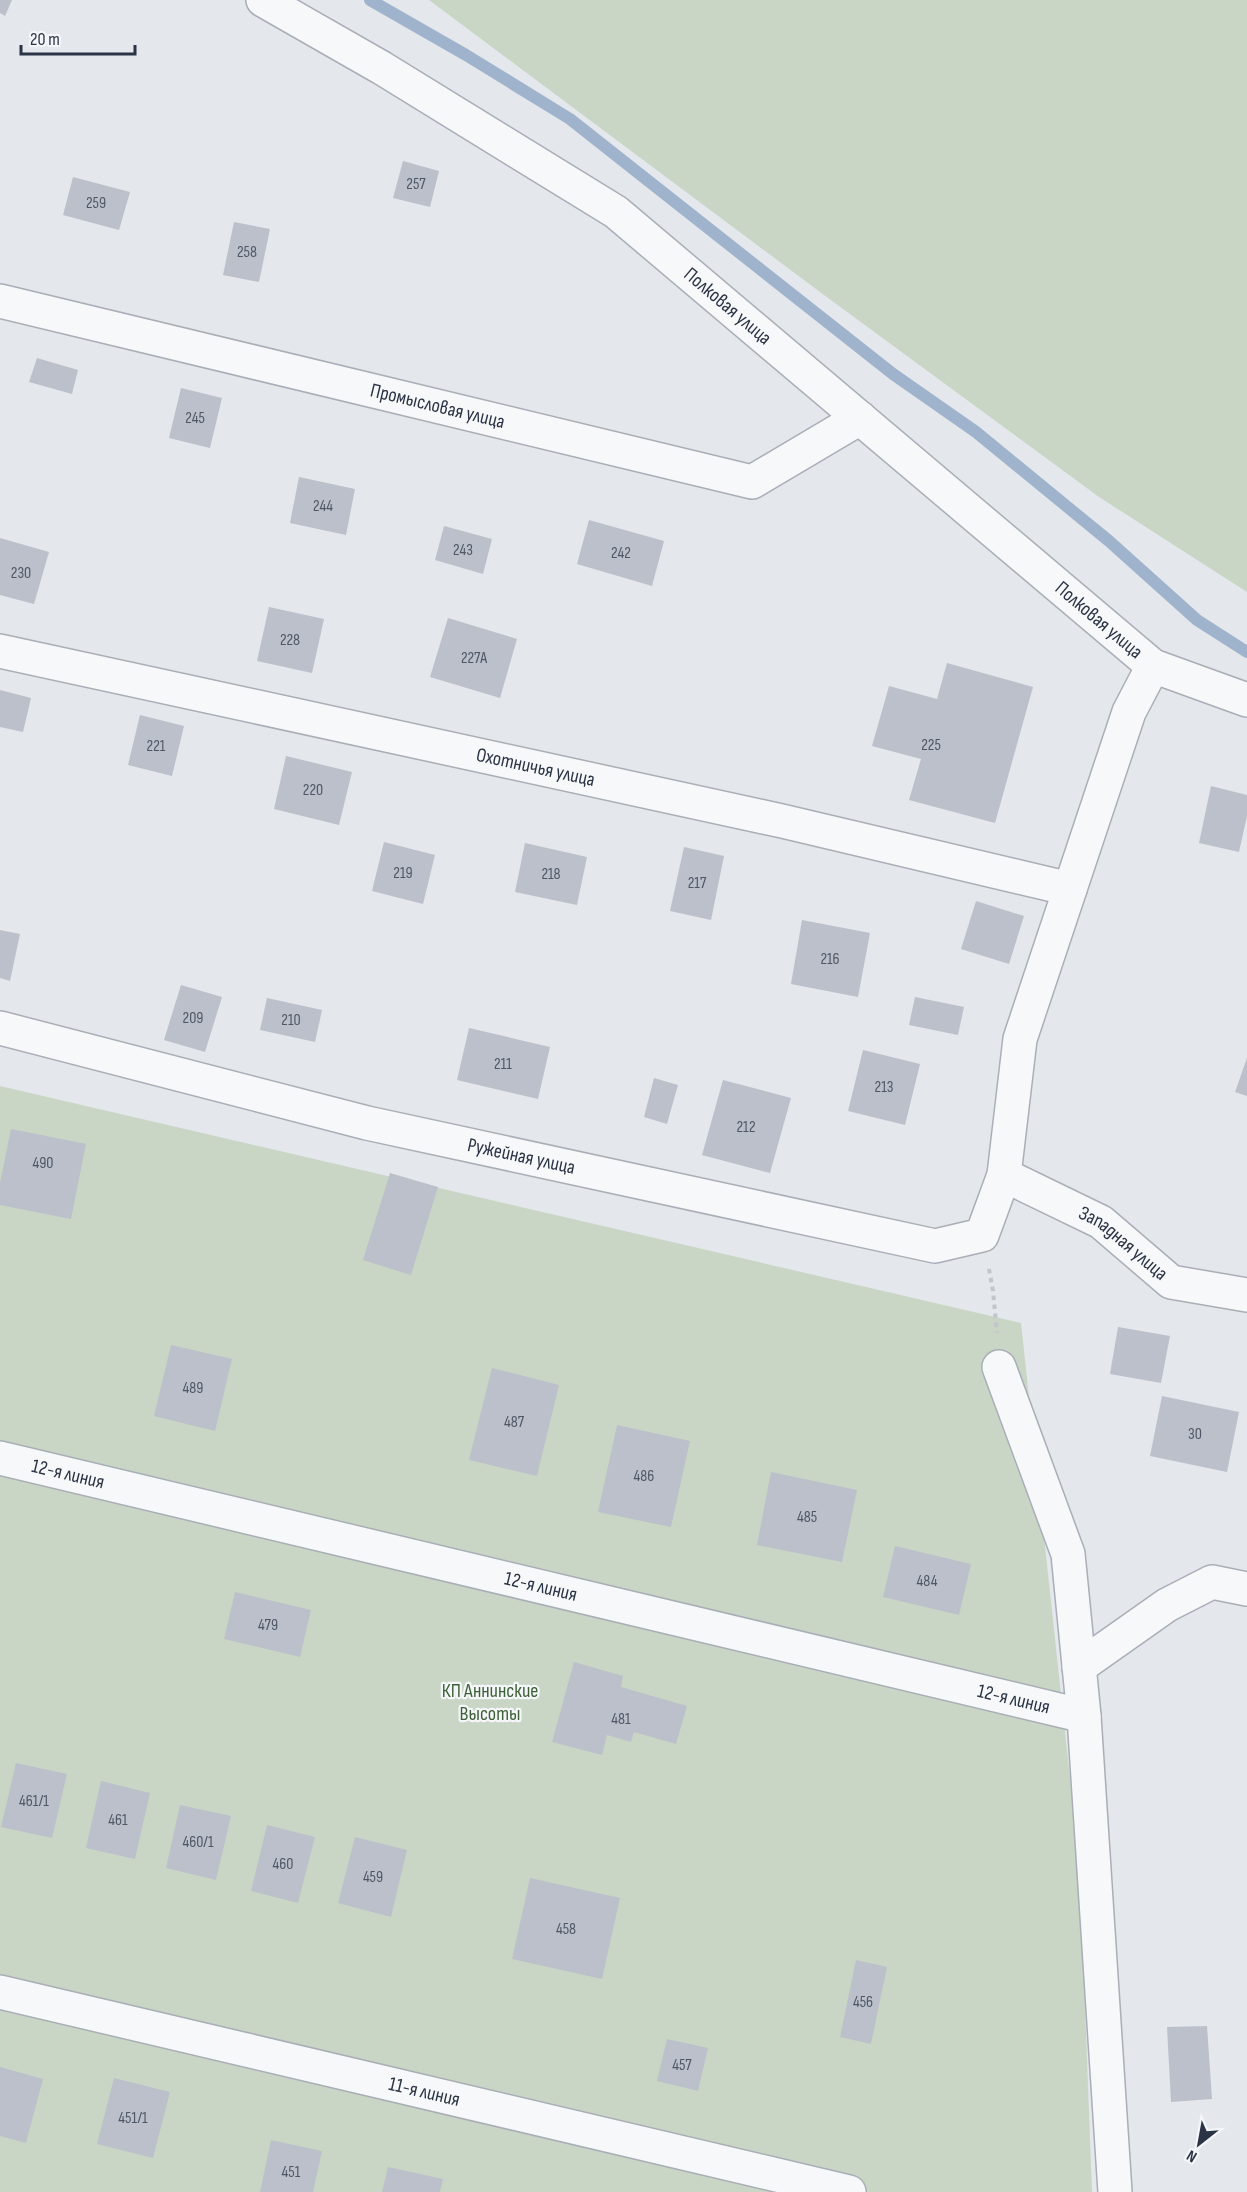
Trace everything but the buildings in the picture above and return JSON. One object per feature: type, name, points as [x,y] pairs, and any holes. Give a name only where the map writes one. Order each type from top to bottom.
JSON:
[{"type":"street","name":"Полковая улица","points":[[263,0],[382,68],[616,212],[1153,666]]},
{"type":"street","name":"Промысловая улица","points":[[0,301],[752,482],[860,418]]},
{"type":"street","name":"Охотничья улица","points":[[0,651],[782,821],[1070,889]]},
{"type":"street","points":[[982,1235],[1004,1174],[1020,1039],[1128,712],[1153,666],[1247,700]]},
{"type":"street","name":"Ружейная улица","points":[[0,1028],[367,1123],[935,1246],[982,1235]]},
{"type":"street","name":"Западная улица","points":[[1004,1174],[1101,1222],[1171,1282],[1247,1295]]},
{"type":"street","points":[[999,1366],[1068,1554],[1084,1716],[1115,2192]]},
{"type":"street","name":"12-я линия","points":[[0,1458],[1084,1716]]},
{"type":"street","points":[[1079,1667],[1167,1605],[1212,1582],[1247,1589]]},
{"type":"street","name":"11-я линия","points":[[0,1992],[849,2192]]},
{"type":"path","points":[[982,1235],[993,1291],[999,1366]]},
{"type":"green space","points":[[429,0],[1247,0],[1247,592],[1099,497]]},
{"type":"green space","name":"КП Аннинские Высоты","points":[[0,1086],[1021,1323],[1080,1871],[1092,2192],[0,2192]]},
{"type":"waterway","points":[[370,0],[466,55],[570,119],[893,374],[976,432],[1109,541],[1197,620],[1247,652]]}]
